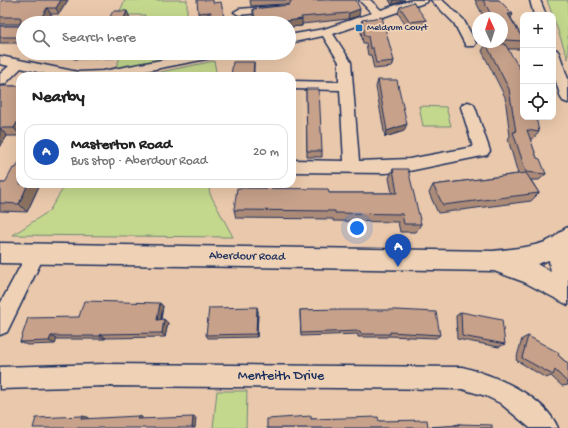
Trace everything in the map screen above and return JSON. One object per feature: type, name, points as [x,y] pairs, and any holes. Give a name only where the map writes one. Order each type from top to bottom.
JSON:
[{"type":"main road","name":"Aberdour Road","points":[[0,253],[493,261],[532,256],[564,242]]},
{"type":"main road","points":[[564,242],[561,268],[568,286]]},
{"type":"main road","name":"Aberdour Road","points":[[493,261],[531,273],[568,294]]},
{"type":"street","points":[[364,0],[380,15]]},
{"type":"street","points":[[296,38],[326,32],[424,0]]},
{"type":"street","points":[[436,0],[459,21],[470,43]]},
{"type":"street","points":[[535,0],[539,12]]},
{"type":"street","points":[[237,1],[240,16]]},
{"type":"street","points":[[249,16],[286,8]]},
{"type":"street","points":[[326,32],[345,62],[352,166]]},
{"type":"street","points":[[0,60],[58,72]]},
{"type":"street","points":[[119,72],[181,60]]},
{"type":"street","points":[[556,62],[568,98]]},
{"type":"street","points":[[0,81],[18,64]]},
{"type":"street","points":[[296,85],[346,86]]},
{"type":"street","points":[[296,166],[385,167],[409,165],[482,151],[468,107]]},
{"type":"street","points":[[0,326],[36,254]]},
{"type":"street","name":"Menteith Drive","points":[[0,378],[105,374],[462,378],[482,382],[505,392],[526,408],[546,428]]},
{"type":"green space","points":[[125,0],[187,0],[187,15],[189,16],[145,16],[118,15]]},
{"type":"green space","points":[[547,0],[568,0],[568,59],[556,25],[556,12],[551,12]]},
{"type":"green space","points":[[119,60],[163,60],[115,69]]},
{"type":"green space","points":[[214,61],[216,72],[160,72]]},
{"type":"green space","points":[[419,106],[446,107],[451,126],[423,126]]},
{"type":"green space","points":[[63,188],[209,188],[210,194],[233,237],[13,235],[49,211]]},
{"type":"green space","points":[[217,391],[247,391],[246,428],[213,428]]},
{"type":"building","points":[[2,0],[61,0],[56,8],[47,8],[42,16],[0,17],[0,3]]},
{"type":"building","points":[[197,0],[213,0],[213,3],[221,2],[224,16],[208,16],[208,13],[211,12],[198,13]]},
{"type":"building","points":[[356,0],[360,9],[349,13],[301,17],[302,19],[296,20],[296,16],[254,16],[253,9],[289,5],[291,1]]},
{"type":"building","points":[[483,0],[499,0],[513,14],[508,14],[508,12],[490,12]]},
{"type":"building","points":[[413,2],[426,20],[410,22],[400,7]]},
{"type":"building","points":[[113,11],[127,11],[125,16],[110,16]]},
{"type":"building","points":[[508,14],[520,34],[520,41],[508,40]]},
{"type":"building","points":[[382,17],[394,61],[376,63],[373,48],[370,48],[368,36],[365,36],[362,20]]},
{"type":"building","points":[[0,26],[16,26],[16,37],[0,37]]},
{"type":"building","points":[[488,48],[507,48],[520,69],[520,120],[537,120],[539,132],[527,130],[537,158],[540,159],[546,174],[526,172],[513,132],[516,132],[509,89]]},
{"type":"building","points":[[233,62],[254,62],[253,72],[232,72]]},
{"type":"building","points":[[378,80],[397,80],[407,124],[387,131]]},
{"type":"building","points":[[0,86],[16,86],[16,124],[14,128],[0,128]]},
{"type":"building","points":[[306,89],[319,89],[322,151],[307,151]]},
{"type":"building","points":[[13,168],[16,168],[16,188],[26,188],[19,204],[0,203],[0,183],[5,183]]},
{"type":"building","points":[[393,169],[408,169],[421,224],[404,224],[402,214],[335,213],[335,211],[234,210],[237,188],[328,189],[329,193],[397,193]]},
{"type":"building","points":[[526,173],[539,193],[443,205],[433,185]]},
{"type":"building","points":[[84,301],[160,303],[157,320],[164,319],[162,333],[101,334],[100,336],[51,336],[49,341],[20,342],[28,318],[79,317]]},
{"type":"building","points":[[257,307],[256,334],[206,335],[209,308]]},
{"type":"building","points":[[337,309],[436,312],[440,335],[390,332],[390,334],[361,334],[360,331],[301,333],[300,310]]},
{"type":"building","points":[[461,312],[502,320],[505,344],[462,336]]},
{"type":"building","points":[[528,336],[559,353],[558,355],[568,364],[568,383],[555,370],[553,375],[522,358]]},
{"type":"building","points":[[82,416],[81,419],[138,416],[137,419],[193,417],[192,428],[33,428],[36,418]]},
{"type":"building","points":[[311,416],[311,419],[378,417],[379,421],[427,420],[428,427],[459,424],[492,425],[492,428],[267,428],[267,419]]},
{"type":"place","name":"Meldrum Court","points":[[359,28]]},
{"type":"place","name":"Masterton Road","points":[[398,267]]}]
